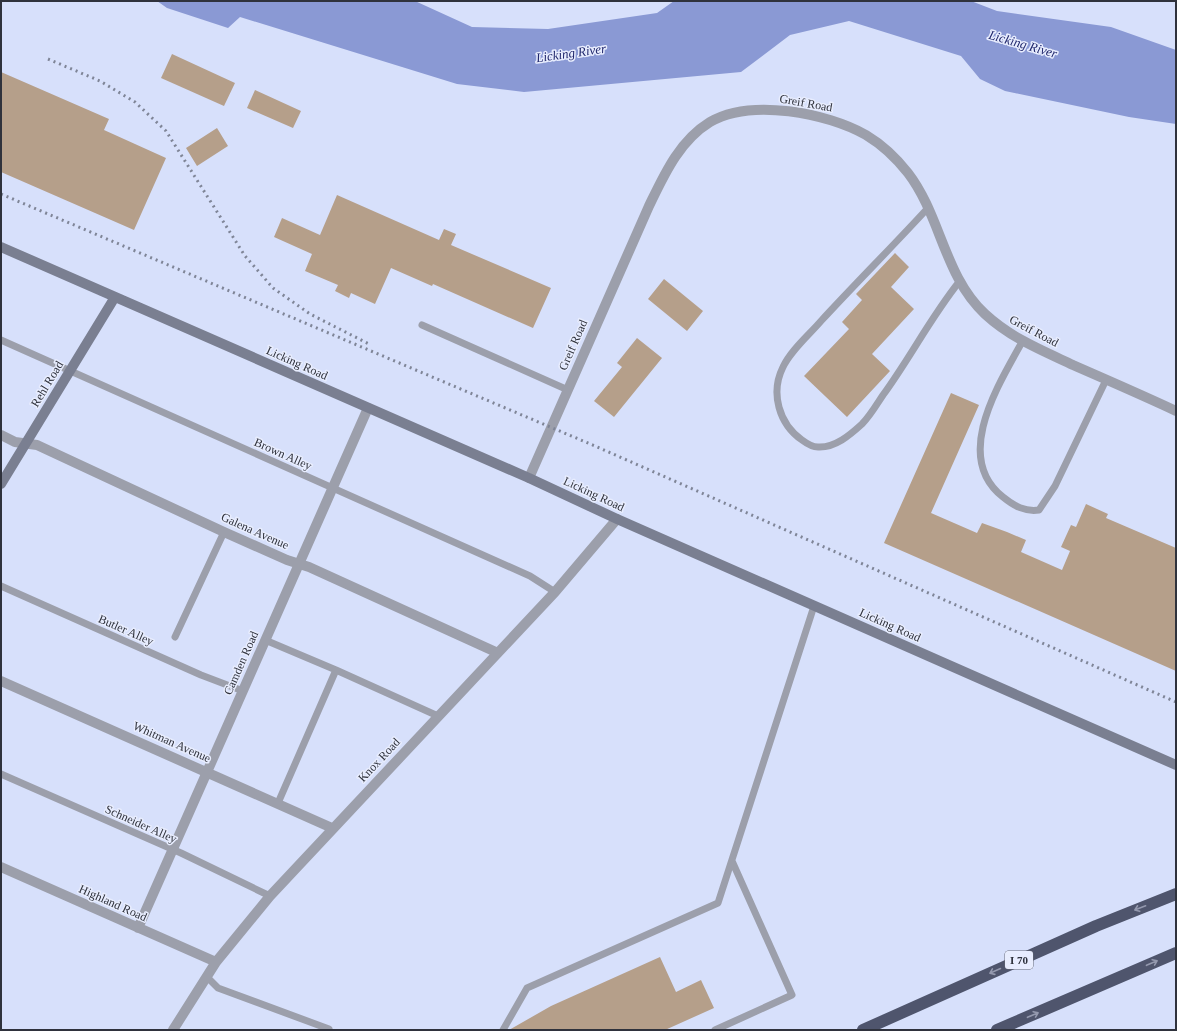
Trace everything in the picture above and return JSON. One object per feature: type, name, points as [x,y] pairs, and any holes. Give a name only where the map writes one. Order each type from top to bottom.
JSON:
[{"type":"highway","name":"I 70","points":[[863,1030],[1096,926],[1176,894]]},
{"type":"highway","points":[[997,1030],[1176,953]]},
{"type":"street","name":"Greif Road","points":[[529,478],[649,206],[668,168],[684,143],[710,122],[732,114],[754,110],[775,110],[810,115],[838,122],[867,136],[883,147],[908,173],[922,196],[959,282],[983,312],[998,326],[1022,342],[1176,410]]},
{"type":"street","name":"Licking Road","points":[[1,247],[529,478],[617,519],[1176,765]]},
{"type":"street","name":"Rehl Road","points":[[1,484],[115,297]]},
{"type":"street","name":"Camden Road","points":[[138,928],[368,408]]},
{"type":"street","name":"Galena Avenue","points":[[1,435],[15,442],[37,445],[224,532],[498,653]]},
{"type":"street","name":"Knox Road","points":[[173,1030],[216,962],[270,896],[332,828],[498,653],[554,592],[617,519]]},
{"type":"street","name":"Whitman Avenue","points":[[1,681],[208,771],[332,828]]},
{"type":"street","name":"Highland Road","points":[[1,867],[216,962]]},
{"type":"lane","points":[[927,209],[799,346],[783,367],[778,380],[777,403],[784,421],[795,435],[809,445],[817,447],[826,446],[837,443],[863,423],[911,354],[945,300],[959,282]]},
{"type":"lane","points":[[422,325],[568,390]]},
{"type":"lane","name":"Brown Alley","points":[[1,340],[530,576],[554,592]]},
{"type":"lane","points":[[1022,342],[1000,383],[981,429],[979,446],[983,466],[988,480],[996,492],[1012,504],[1024,510],[1039,510],[1046,501],[1055,486],[1106,380]]},
{"type":"lane","points":[[175,637],[224,532]]},
{"type":"lane","name":"Butler Alley","points":[[1,586],[201,675],[243,691]]},
{"type":"lane","points":[[503,1030],[527,988],[718,903],[814,606]]},
{"type":"lane","points":[[265,640],[438,716]]},
{"type":"lane","points":[[278,803],[336,670]]},
{"type":"lane","name":"Schneider Alley","points":[[1,774],[173,850],[270,896]]},
{"type":"lane","points":[[715,1030],[792,995],[732,860]]},
{"type":"lane","points":[[207,977],[218,988],[329,1029]]},
{"type":"water","name":"Licking River","points":[[157,1],[415,1],[472,27],[548,29],[657,13],[674,1],[971,1],[997,11],[1111,27],[1176,50],[1176,124],[1129,117],[1005,91],[980,79],[961,56],[849,21],[790,35],[741,72],[524,92],[457,84],[240,17],[228,28],[167,8]]},
{"type":"building","points":[[172,54],[235,83],[224,106],[161,78]]},
{"type":"building","points":[[1,72],[109,119],[104,130],[166,158],[134,230],[1,172]]},
{"type":"building","points":[[255,90],[301,111],[293,128],[247,108]]},
{"type":"building","points":[[217,128],[228,146],[197,166],[186,148]]},
{"type":"building","points":[[337,195],[439,240],[444,229],[456,234],[451,245],[551,288],[533,328],[433,284],[432,286],[391,268],[375,304],[351,293],[349,298],[335,291],[338,285],[305,271],[312,254],[274,237],[282,218],[320,235]]},
{"type":"building","points":[[895,253],[909,267],[891,287],[914,309],[872,354],[890,371],[847,417],[804,376],[849,329],[842,322],[862,300],[856,294]]},
{"type":"building","points":[[664,279],[703,311],[687,331],[648,299]]},
{"type":"building","points":[[637,338],[662,358],[614,417],[594,401],[622,367],[617,363]]},
{"type":"building","points":[[951,393],[979,405],[931,513],[977,533],[982,523],[1026,540],[1021,552],[1062,570],[1070,551],[1061,547],[1071,525],[1076,527],[1086,504],[1108,514],[1106,518],[1176,548],[1176,671],[884,543]]},
{"type":"building","points":[[660,957],[676,992],[701,980],[714,1008],[665,1030],[509,1030],[551,1006]]},
{"type":"railway","points":[[48,59],[100,81],[135,102],[166,131],[245,256],[273,288],[310,314],[371,345]]},
{"type":"railway","points":[[1,194],[595,446],[1176,702]]}]
